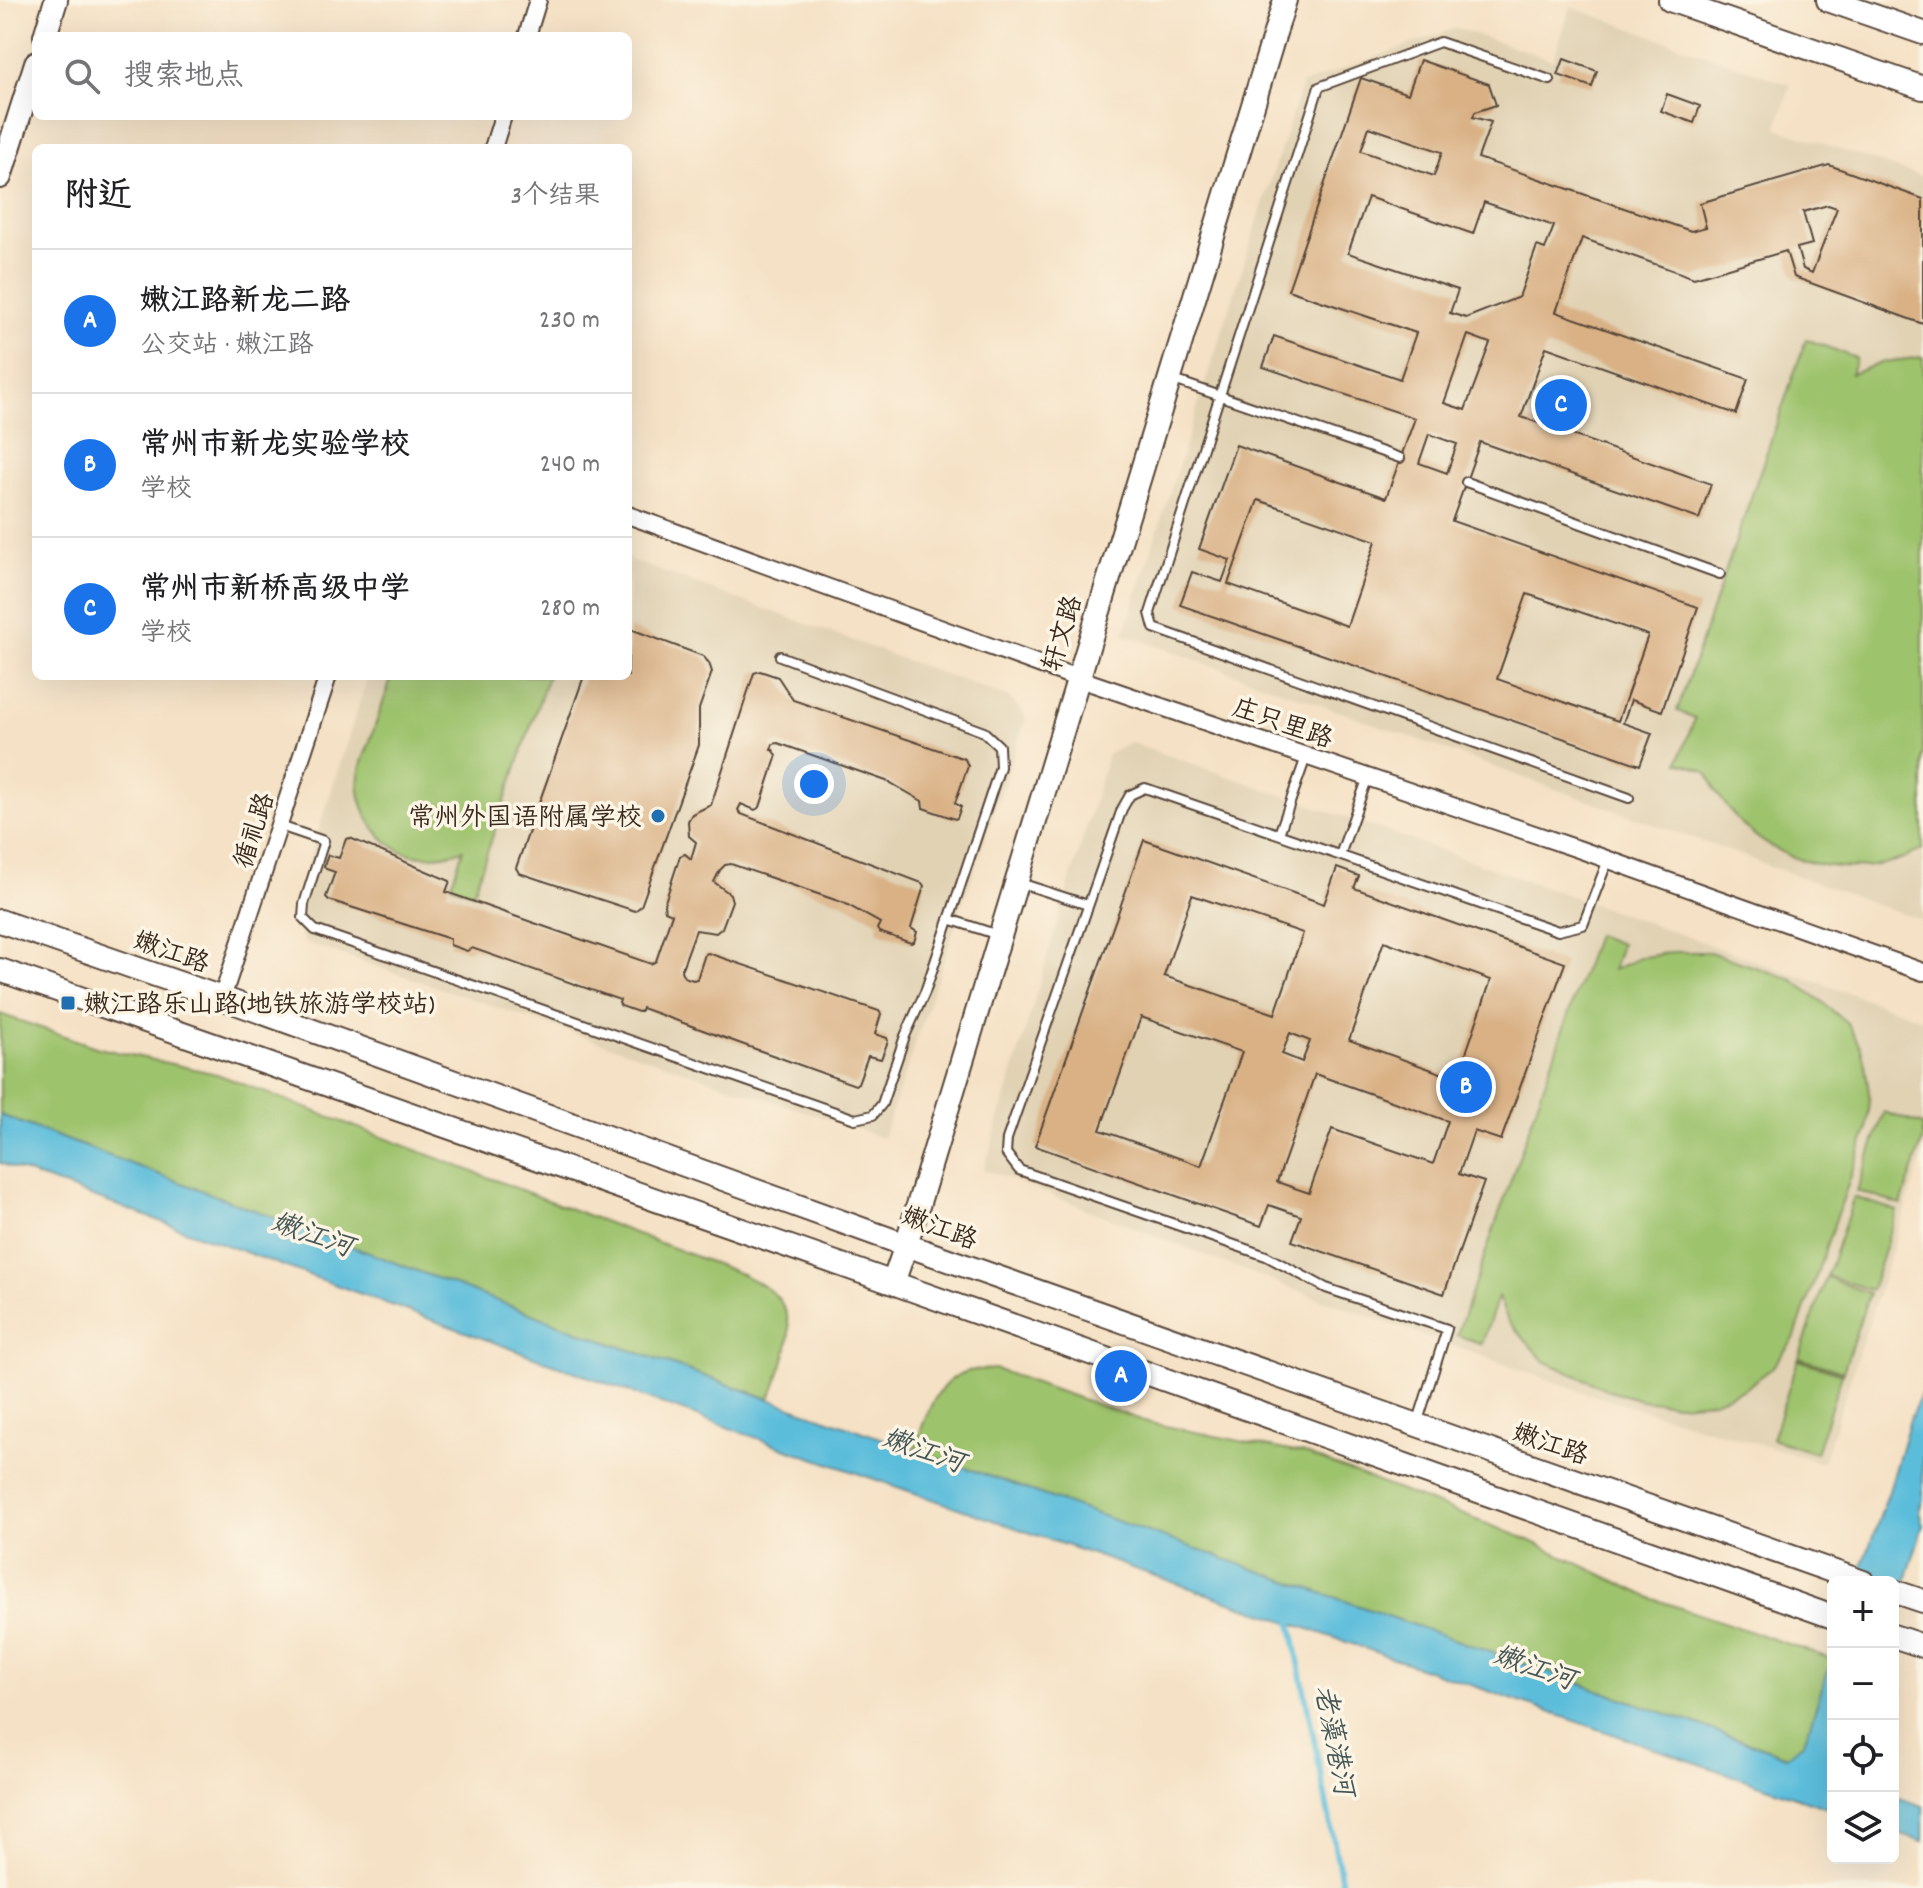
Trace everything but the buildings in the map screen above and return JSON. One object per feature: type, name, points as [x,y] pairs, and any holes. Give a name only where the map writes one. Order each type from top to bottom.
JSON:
[{"type":"main road","points":[[46,32],[56,0]]},
{"type":"main road","name":"轩文路","points":[[893,1283],[1167,377],[1285,0]]},
{"type":"main road","points":[[1670,0],[1923,88]]},
{"type":"main road","points":[[1828,0],[1923,33]]},
{"type":"main road","points":[[0,177],[32,76]]},
{"type":"main road","name":"嫩江路","points":[[0,921],[906,1245],[1846,1576]]},
{"type":"main road","points":[[0,970],[1827,1615]]},
{"type":"main road","points":[[1899,1638],[1923,1646]]},
{"type":"street","points":[[528,32],[538,0]]},
{"type":"street","points":[[494,144],[502,120]]},
{"type":"street","name":"庄只里路","points":[[632,516],[1077,678],[1608,859],[1923,972]]},
{"type":"street","name":"循礼路","points":[[222,998],[327,680]]},
{"type":"lane","points":[[1550,80],[1440,42],[1319,87],[1150,613],[1154,628],[1629,798]]},
{"type":"lane","points":[[1167,377],[1400,458]]},
{"type":"lane","points":[[1466,482],[1720,574]]},
{"type":"lane","points":[[280,826],[324,841],[304,904],[303,918],[315,930],[855,1119],[873,1115],[882,1104],[905,1036],[925,992],[1000,767],[999,746],[984,732],[780,656]]},
{"type":"lane","points":[[1279,834],[1306,756]]},
{"type":"lane","points":[[1340,855],[1368,777]]},
{"type":"lane","points":[[1417,1425],[1447,1329],[1326,1288],[1266,1256],[1019,1170],[1006,1153],[1007,1139],[1122,809],[1130,795],[1145,788],[1558,931],[1583,925],[1608,859]]},
{"type":"lane","points":[[1016,881],[1088,905]]},
{"type":"lane","points":[[949,919],[1000,936]]},
{"type":"shaded area","points":[[1571,7],[1791,85],[1776,128],[1923,177],[1923,921],[1124,634],[1302,84],[1456,28],[1553,60]]},
{"type":"shaded area","name":"常州外国语附属学校","points":[[632,560],[1010,698],[1026,718],[883,1138],[304,942],[292,914],[367,680],[632,680]]},
{"type":"shaded area","points":[[1130,742],[1923,1019],[1923,1155],[1823,1463],[1583,1392],[1290,1288],[984,1169],[1108,754]]},
{"type":"green space","points":[[1806,339],[1856,358],[1851,374],[1884,362],[1923,357],[1923,849],[1879,865],[1832,866],[1786,854],[1765,843],[1742,824],[1715,790],[1707,773],[1678,762],[1695,718],[1677,711]]},
{"type":"green space","points":[[391,680],[547,680],[473,893],[451,885],[463,850],[434,856],[408,854],[376,831],[363,807],[359,789],[360,770]]},
{"type":"green space","points":[[1596,935],[1621,944],[1613,970],[1639,958],[1673,952],[1710,952],[1791,979],[1848,1024],[1861,1048],[1870,1100],[1867,1130],[1794,1339],[1771,1369],[1744,1389],[1714,1401],[1677,1404],[1641,1400],[1608,1390],[1544,1361],[1508,1321],[1498,1297],[1482,1344],[1457,1335]]},
{"type":"green space","points":[[0,1014],[99,1048],[217,1074],[744,1275],[776,1296],[788,1320],[784,1361],[770,1399],[607,1342],[0,1115]]},
{"type":"green space","points":[[1884,1112],[1923,1125],[1923,1140],[1901,1205],[1857,1191]]},
{"type":"green space","points":[[1854,1197],[1897,1211],[1871,1290],[1827,1276]]},
{"type":"green space","points":[[1826,1278],[1869,1293],[1843,1372],[1799,1358]]},
{"type":"green space","points":[[1798,1360],[1842,1374],[1816,1453],[1772,1439]]},
{"type":"green space","points":[[995,1369],[1150,1423],[1305,1454],[1529,1540],[1651,1598],[1827,1657],[1827,1674],[1804,1743],[1787,1756],[914,1450],[939,1392],[957,1376],[969,1371]]},
{"type":"water","name":"嫩江河","points":[[0,1115],[607,1342],[1786,1756],[1804,1743],[1827,1673],[1827,1808],[793,1451],[0,1163]]},
{"type":"water","points":[[1923,1390],[1923,1498],[1919,1511],[1923,1525],[1899,1603],[1899,1576],[1859,1576],[1911,1416]]},
{"type":"water","points":[[1899,1798],[1923,1806],[1923,1842],[1899,1834]]},
{"type":"waterway","name":"老藻港河","points":[[1290,1617],[1343,1888]]},
{"type":"place","name":"常州市新桥高级中学","points":[[1561,405]]},
{"type":"place","name":"常州外国语附属学校","points":[[658,816]]},
{"type":"place","name":"嫩江路乐山路(地铁旅游学校站)","points":[[68,1003]]},
{"type":"place","name":"常州市新龙实验学校","points":[[1466,1087]]},
{"type":"place","name":"嫩江路新龙二路","points":[[1121,1376]]}]
